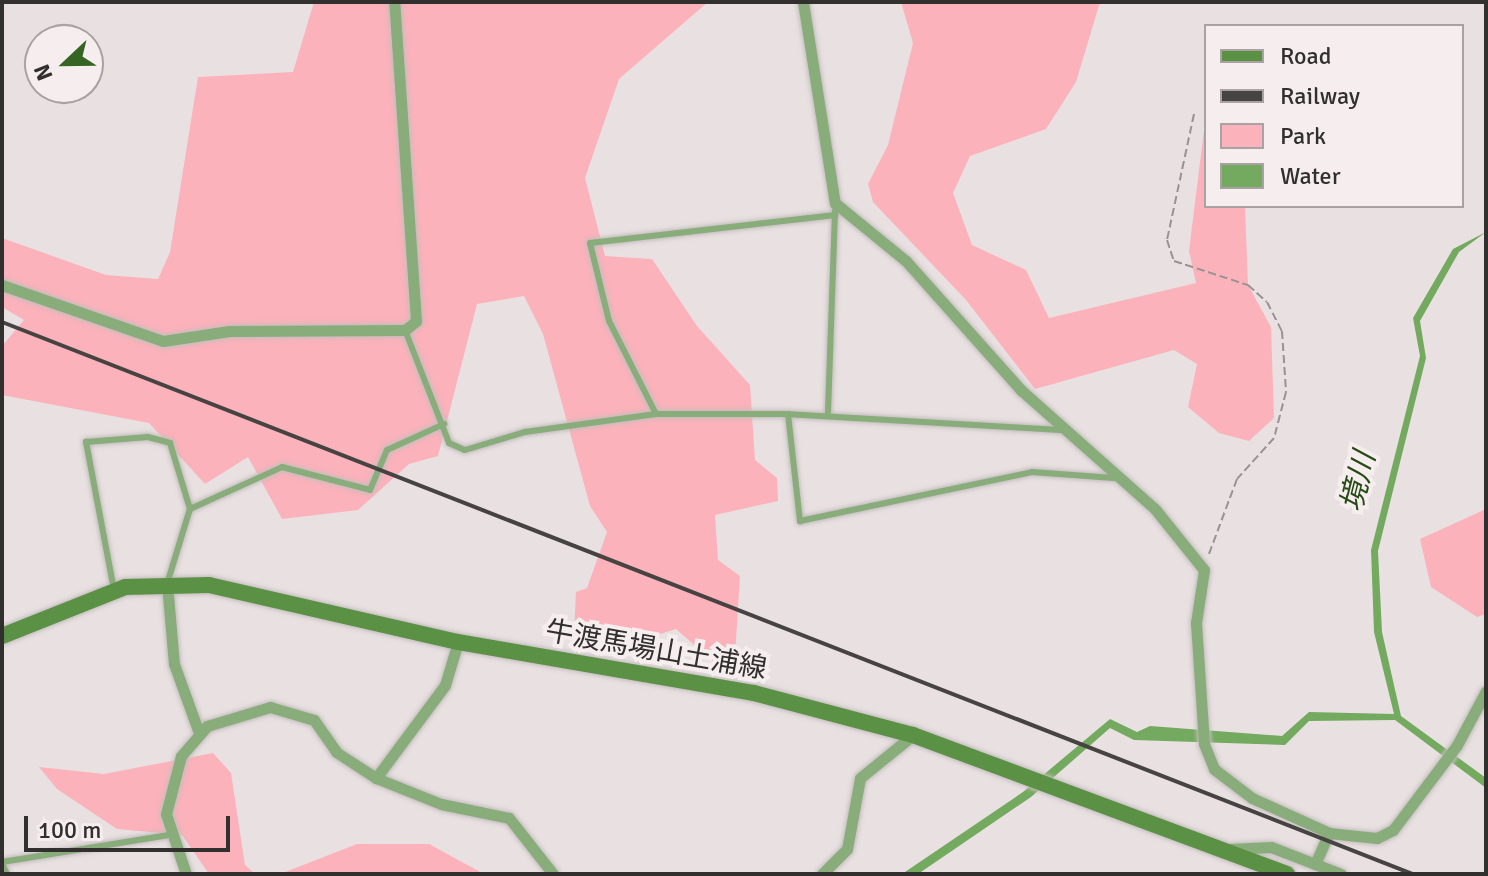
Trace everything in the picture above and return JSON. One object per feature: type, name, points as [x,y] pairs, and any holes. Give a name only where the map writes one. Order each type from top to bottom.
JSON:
[{"type":"main road","name":"牛渡馬場山土浦線","points":[[2,636],[114,590],[167,584],[209,585],[458,642],[754,693],[913,735],[1229,849],[1287,874]]},
{"type":"street","points":[[2,285],[163,341],[229,331],[405,330],[416,321],[394,2]]},
{"type":"street","points":[[803,2],[835,209],[906,261],[1062,429],[1114,478],[1155,509],[1204,570],[1196,623],[1204,744],[1214,769],[1252,798],[1329,833],[1363,840],[1393,830],[1486,691]]},
{"type":"street","points":[[167,584],[174,664],[199,733]]},
{"type":"street","points":[[376,778],[445,685],[458,642]]},
{"type":"street","points":[[186,874],[169,835],[170,786],[199,733],[247,711],[299,714],[376,778],[441,804],[509,818],[553,874]]},
{"type":"street","points":[[822,874],[847,849],[860,778],[913,735]]},
{"type":"street","points":[[1315,864],[1329,833]]},
{"type":"street","points":[[1229,849],[1271,847],[1341,874]]},
{"type":"lane","points":[[656,414],[609,321],[590,243],[835,209],[828,412]]},
{"type":"lane","points":[[405,330],[449,443],[465,450],[525,432],[656,414],[828,412],[1062,429]]},
{"type":"lane","points":[[788,414],[800,521],[1032,472],[1114,478]]},
{"type":"lane","points":[[190,509],[282,467],[370,490],[387,450],[444,424]]},
{"type":"lane","points":[[114,590],[86,442],[148,437],[170,443],[190,509],[167,584]]},
{"type":"lane","points":[[7,874],[2,863],[169,835]]},
{"type":"path","points":[[1194,114],[1167,240],[1174,261],[1248,285],[1267,302],[1282,331],[1286,392],[1274,438],[1237,479],[1204,570]]},
{"type":"green space","points":[[314,2],[708,2],[619,79],[585,178],[605,256],[652,259],[697,326],[750,385],[755,460],[777,478],[778,501],[715,515],[718,560],[740,576],[735,656],[714,662],[676,629],[623,646],[574,636],[576,592],[587,588],[607,532],[590,506],[543,334],[524,296],[477,304],[438,456],[409,464],[358,510],[282,519],[248,457],[205,484],[149,423],[2,395],[2,346],[24,320],[2,307],[2,238],[106,275],[158,279],[170,252],[198,77],[293,72]]},
{"type":"green space","points":[[901,2],[1100,2],[1076,82],[1046,129],[970,156],[953,193],[972,245],[1026,270],[1049,318],[1196,283],[1189,251],[1204,130],[1204,208],[1245,208],[1248,285],[1271,327],[1274,418],[1249,441],[1219,433],[1188,407],[1197,364],[1174,350],[1035,389],[966,300],[873,202],[868,184],[888,145],[913,43]]},
{"type":"green space","points":[[1486,509],[1486,614],[1477,617],[1431,587],[1420,539]]},
{"type":"green space","points":[[213,753],[231,773],[245,865],[255,874],[209,874],[182,835],[117,829],[57,789],[39,767],[104,774]]},
{"type":"green space","points":[[357,844],[429,844],[484,874],[280,874]]},
{"type":"water","points":[[1486,232],[1459,252],[1420,321],[1426,358],[1378,551],[1382,632],[1401,716],[1486,778],[1486,788],[1395,720],[1309,721],[1285,745],[1134,740],[1110,728],[1031,797],[918,874],[902,874],[1023,792],[1110,719],[1137,732],[1150,726],[1282,736],[1309,712],[1394,714],[1374,632],[1371,550],[1420,356],[1413,318],[1453,249]]},
{"type":"railway","points":[[2,322],[1413,874]]},
{"type":"water label","name":"境川","points":[[1359,482]]}]
